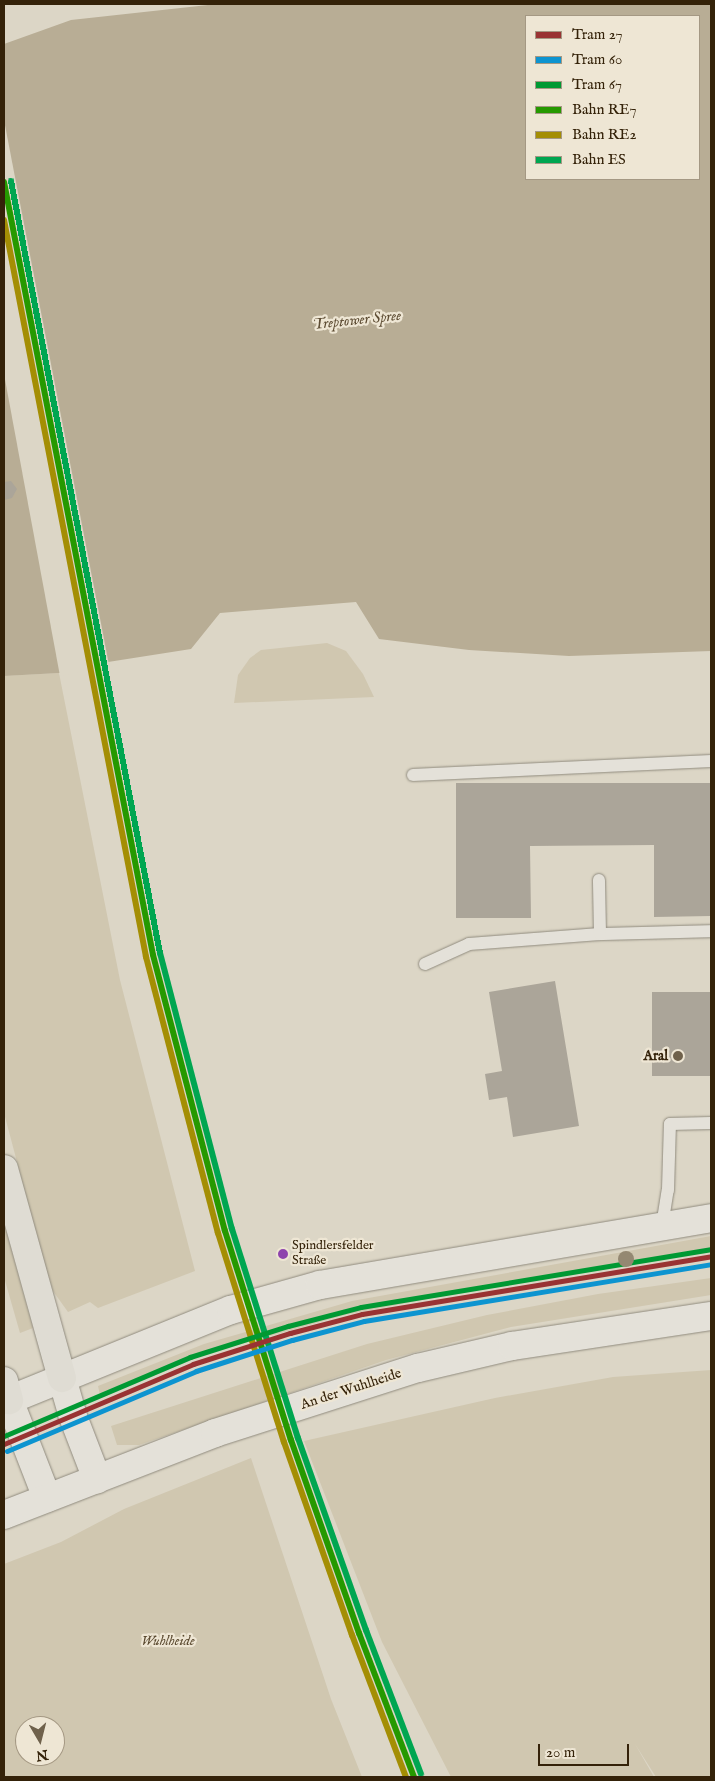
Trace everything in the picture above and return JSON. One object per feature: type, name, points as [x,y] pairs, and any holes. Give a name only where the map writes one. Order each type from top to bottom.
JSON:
[{"type":"highway","points":[[4,1169],[62,1378]]},
{"type":"main road","points":[[47,1498],[5,1395],[62,1378],[231,1310],[320,1285],[711,1218]]},
{"type":"main road","name":"An der Wuhlheide","points":[[4,1515],[215,1433],[418,1368],[512,1346],[711,1316]]},
{"type":"main road","points":[[62,1378],[72,1414],[97,1479]]},
{"type":"lane","points":[[413,774],[711,761]]},
{"type":"lane","points":[[599,880],[600,934]]},
{"type":"lane","points":[[425,964],[470,944],[600,934],[711,931]]},
{"type":"lane","points":[[662,1226],[669,1178],[670,1124],[711,1123]]},
{"type":"green space","points":[[327,643],[346,651],[363,674],[374,697],[234,703],[238,675],[250,658],[261,650]]},
{"type":"green space","points":[[59,673],[120,980],[195,1271],[98,1308],[90,1302],[68,1312],[53,1291],[46,1271],[4,1113],[4,676]]},
{"type":"green space","points":[[4,1222],[33,1328],[20,1333],[4,1277]]},
{"type":"green space","points":[[711,1236],[711,1249],[473,1290],[345,1315],[198,1356],[100,1395],[98,1386],[204,1344],[352,1301]]},
{"type":"green space","points":[[711,1278],[711,1295],[511,1327],[386,1360],[139,1445],[117,1445],[111,1426],[367,1344],[487,1315],[598,1294]]},
{"type":"green space","points":[[711,1370],[711,1777],[656,1777],[635,1744],[654,1777],[451,1777],[382,1642],[304,1441],[495,1398],[613,1377]]},
{"type":"green space","name":"Wuhlheide","points":[[251,1458],[331,1699],[362,1777],[4,1777],[4,1564],[61,1542],[124,1509]]},
{"type":"water","name":"Treptower Spree","points":[[217,4],[711,4],[711,651],[569,656],[469,650],[379,639],[356,602],[220,613],[191,649],[108,662],[59,673],[4,676],[4,44],[71,20]]},
{"type":"pier","points":[[4,120],[109,665],[60,676],[4,374]]},
{"type":"building","points":[[11,481],[17,489],[12,498],[4,500],[4,482]]},
{"type":"building","points":[[456,783],[711,783],[711,916],[654,917],[654,845],[530,846],[531,918],[456,918]]},
{"type":"building","points":[[555,981],[579,1126],[513,1137],[507,1097],[489,1100],[485,1074],[502,1071],[489,992]]},
{"type":"building","name":"Aral","points":[[652,992],[711,992],[711,1076],[652,1076]]},
{"type":"tram line","name":"67","points":[[4,1436],[190,1357],[288,1326],[361,1307],[710,1249]]},
{"type":"tram line","name":"27","points":[[4,1444],[193,1364],[290,1333],[362,1314],[711,1256]]},
{"type":"tram line","name":"60","points":[[7,1451],[196,1371],[292,1340],[364,1321],[711,1264]]},
{"type":"rail line","name":"ES","points":[[11,181],[160,953],[232,1229],[298,1438],[366,1630],[421,1774]]},
{"type":"rail line","name":"RE7","points":[[4,182],[153,955],[225,1231],[291,1440],[359,1633],[414,1777]]},
{"type":"rail line","name":"RE2","points":[[4,220],[146,957],[218,1233],[284,1442],[352,1635],[406,1777]]},
{"type":"place","name":"Aral","points":[[678,1056]]},
{"type":"place","name":"Spindlersfelder Straße","points":[[283,1254]]}]
